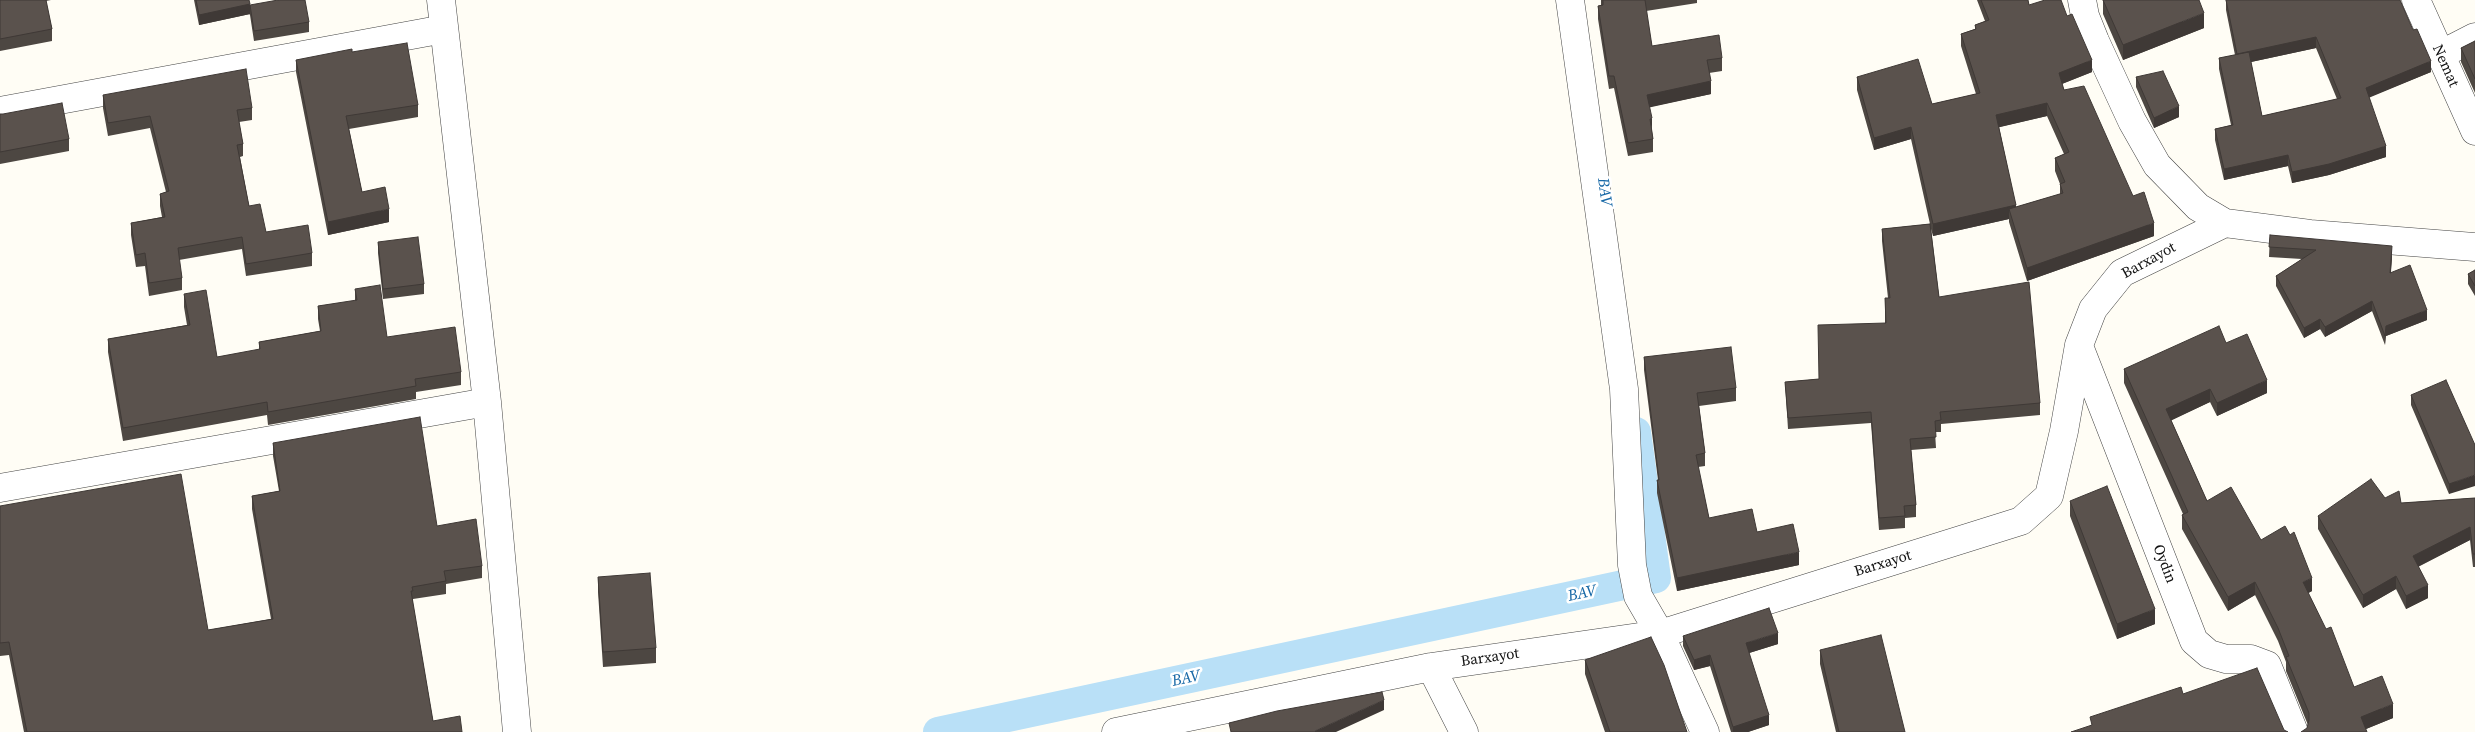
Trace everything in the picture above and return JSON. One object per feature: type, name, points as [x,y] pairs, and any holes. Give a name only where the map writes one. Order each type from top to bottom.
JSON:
[{"type":"street","points":[[441,0],[486,402],[517,732]]},
{"type":"street","points":[[1570,0],[1624,389],[1632,565],[1638,596],[1660,634],[1705,732]]},
{"type":"street","points":[[2082,0],[2085,16],[2095,41],[2132,121],[2157,165],[2198,207],[2225,223],[2310,234],[2475,247]]},
{"type":"street","name":"Nemat","points":[[2416,0],[2475,131]]},
{"type":"street","points":[[0,111],[444,29]]},
{"type":"street","points":[[2440,55],[2475,37]]},
{"type":"street","name":"Barxayot","points":[[1116,732],[1430,666],[1660,634],[2021,521],[2049,496],[2064,431],[2079,345],[2093,309],[2122,273],[2225,223]]},
{"type":"street","name":"Oydin","points":[[2079,345],[2194,641],[2209,654],[2226,659],[2251,659],[2267,665],[2294,732]]},
{"type":"street","points":[[0,488],[486,402]]},
{"type":"street","points":[[1430,666],[1464,732]]},
{"type":"building","points":[[0,0],[46,0],[52,29],[0,39]]},
{"type":"building","points":[[196,0],[249,0],[250,4],[199,15]]},
{"type":"building","points":[[278,0],[305,0],[309,22],[254,31],[250,5]]},
{"type":"building","points":[[1603,0],[1645,0],[1652,46],[1719,35],[1722,58],[1707,60],[1711,81],[1647,95],[1652,118],[1650,119],[1653,139],[1628,143],[1614,76],[1609,76],[1598,6],[1603,5]]},
{"type":"building","points":[[1981,0],[2028,0],[2029,5],[2045,0],[2061,0],[2067,16],[2072,14],[2092,60],[2059,73],[2064,90],[2084,86],[2133,196],[2144,192],[2154,223],[2027,268],[2009,209],[2063,193],[2060,184],[2065,182],[2055,158],[2069,152],[2047,103],[1996,115],[2016,205],[1933,224],[1911,127],[1874,138],[1857,77],[1918,59],[1932,104],[1980,93],[1961,34],[1976,29],[1975,25],[1989,20]]},
{"type":"building","points":[[2103,0],[2199,0],[2204,13],[2123,45]]},
{"type":"building","points":[[2226,0],[2400,0],[2413,30],[2417,29],[2431,61],[2366,88],[2386,146],[2329,164],[2292,172],[2288,155],[2224,169],[2215,129],[2233,125],[2219,58],[2249,52],[2262,116],[2341,98],[2316,37],[2237,54]]},
{"type":"building","points":[[2475,41],[2475,79],[2461,48]]},
{"type":"building","points":[[407,43],[418,105],[346,116],[362,192],[385,187],[389,209],[328,222],[296,60],[352,49],[352,52]]},
{"type":"building","points":[[246,69],[252,108],[237,110],[243,144],[237,145],[249,206],[260,204],[266,232],[308,225],[312,253],[246,264],[242,237],[178,248],[182,278],[149,283],[145,253],[136,255],[131,223],[165,217],[160,194],[169,191],[150,116],[108,123],[103,95]]},
{"type":"building","points":[[2163,71],[2179,106],[2154,118],[2136,77]]},
{"type":"building","points":[[62,103],[69,139],[0,152],[0,114]]},
{"type":"building","points":[[1930,224],[1939,297],[2029,282],[2040,403],[1940,412],[1941,420],[1935,421],[1936,437],[1910,439],[1916,505],[1904,506],[1905,516],[1879,518],[1871,412],[1788,418],[1785,382],[1819,379],[1818,325],[1886,323],[1885,298],[1890,298],[1882,229]]},
{"type":"building","points":[[2270,235],[2392,246],[2390,273],[2410,265],[2427,310],[2386,326],[2385,336],[2372,301],[2325,327],[2320,319],[2304,328],[2276,276],[2316,250],[2269,247]]},
{"type":"building","points":[[418,237],[424,284],[383,289],[378,242]]},
{"type":"building","points":[[2475,270],[2475,286],[2468,274]]},
{"type":"building","points":[[380,285],[387,337],[455,327],[461,372],[415,379],[416,386],[268,412],[267,402],[123,428],[108,339],[190,325],[184,294],[206,290],[217,357],[260,349],[259,342],[321,331],[318,306],[357,300],[355,289]]},
{"type":"building","points":[[2219,326],[2226,343],[2247,334],[2267,380],[2217,403],[2210,389],[2166,409],[2207,501],[2231,487],[2261,540],[2285,526],[2290,535],[2294,532],[2312,578],[2303,582],[2326,629],[2331,627],[2354,687],[2382,676],[2393,704],[2361,717],[2367,732],[2301,732],[2307,728],[2309,713],[2286,657],[2289,656],[2278,628],[2255,582],[2228,597],[2182,515],[2188,512],[2124,369]]},
{"type":"building","points":[[1731,347],[1736,388],[1697,393],[1705,453],[1696,455],[1709,518],[1752,509],[1757,532],[1793,524],[1799,552],[1677,578],[1657,480],[1659,480],[1644,357]]},
{"type":"building","points":[[2446,380],[2475,445],[2475,475],[2449,484],[2411,395]]},
{"type":"building","points":[[420,417],[437,526],[476,519],[482,566],[444,571],[446,581],[412,587],[413,591],[411,591],[433,721],[460,716],[462,732],[27,732],[9,642],[0,643],[0,506],[181,474],[208,630],[273,619],[252,496],[280,491],[273,443]]},
{"type":"building","points":[[2371,479],[2385,498],[2399,491],[2401,503],[2475,498],[2475,554],[2473,554],[2470,527],[2413,556],[2428,585],[2406,596],[2396,576],[2363,595],[2318,516]]},
{"type":"building","points":[[2107,486],[2155,609],[2117,624],[2070,501]]},
{"type":"building","points":[[650,573],[656,648],[603,652],[598,577]]},
{"type":"building","points":[[1769,608],[1778,633],[1746,643],[1769,715],[1733,727],[1710,655],[1694,660],[1683,636]]},
{"type":"building","points":[[1881,635],[1905,732],[1839,732],[1820,650]]},
{"type":"building","points":[[1651,637],[1664,665],[1687,732],[1610,732],[1585,660]]},
{"type":"building","points":[[2257,668],[2284,730],[2288,732],[2071,732],[2092,725],[2090,717],[2181,687],[2183,694]]},
{"type":"building","points":[[1382,692],[1384,700],[1316,732],[1231,732],[1229,723],[1277,711]]},
{"type":"waterway","name":"BAV","points":[[938,732],[1656,578],[1636,432]]}]
